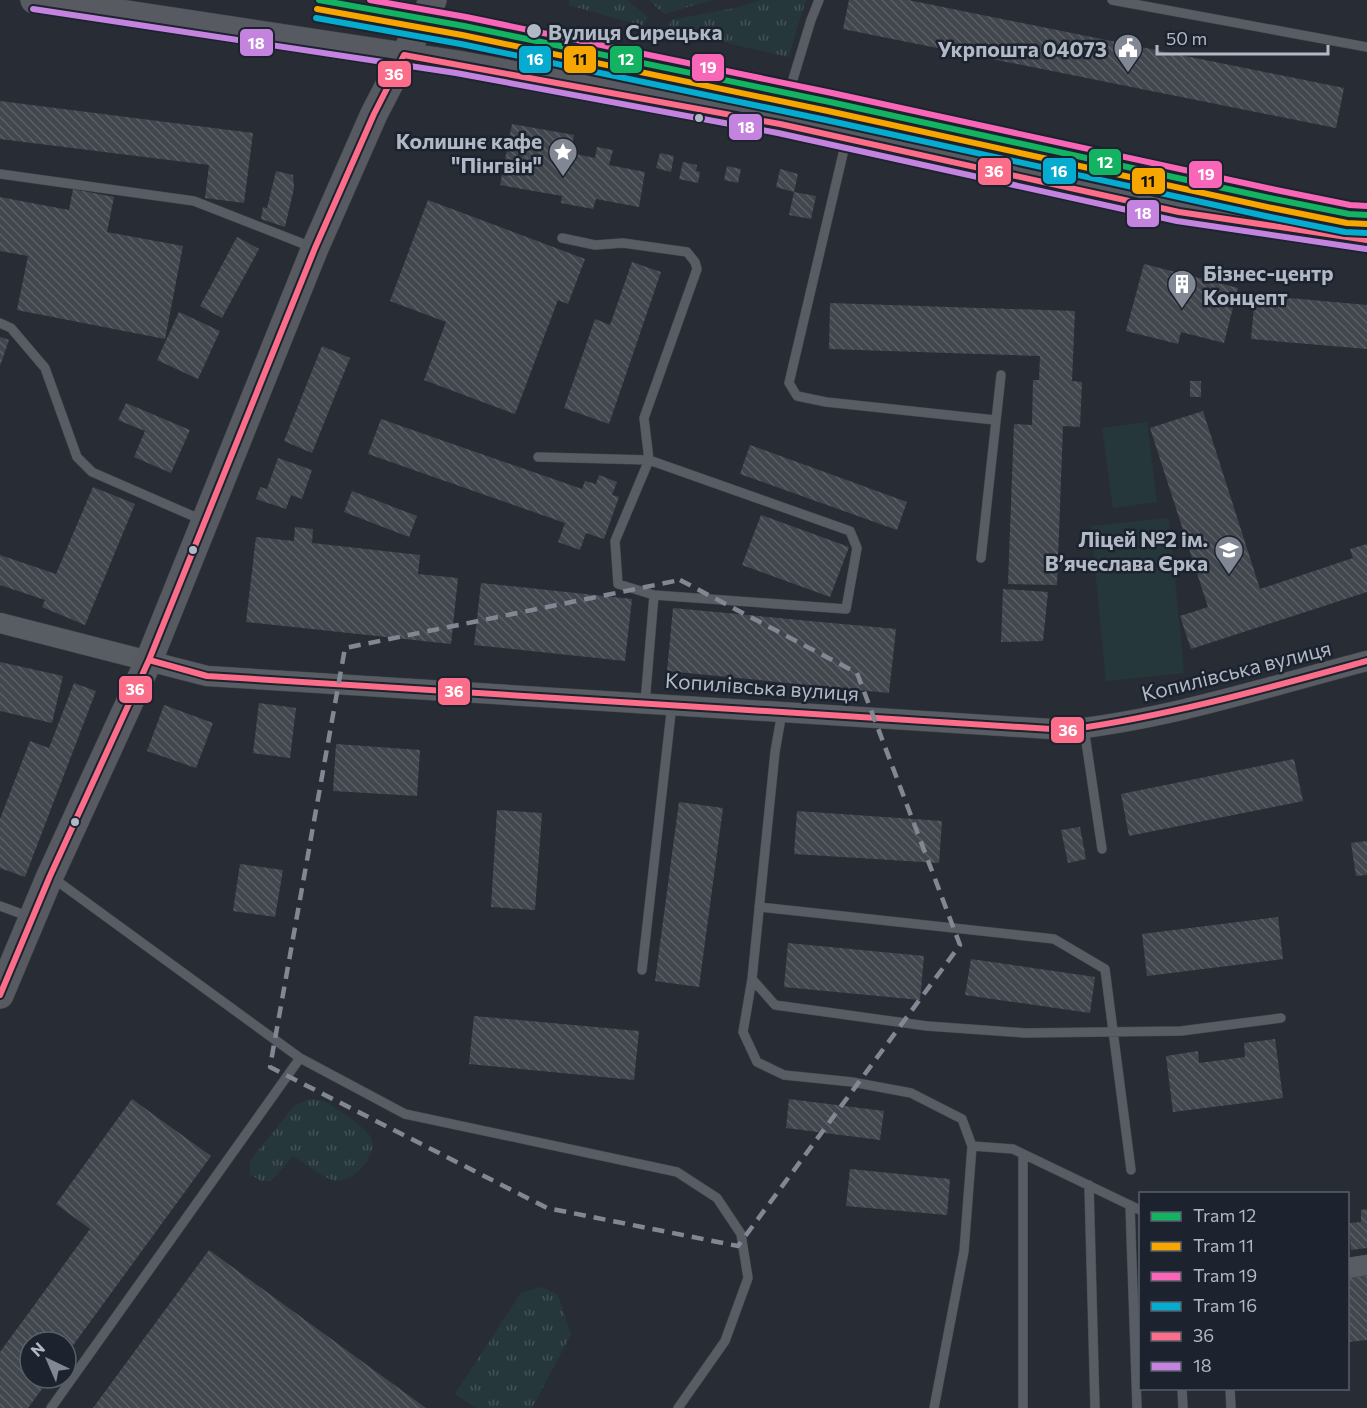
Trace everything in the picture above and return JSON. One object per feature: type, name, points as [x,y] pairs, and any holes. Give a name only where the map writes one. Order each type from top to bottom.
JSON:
[{"type":"main road","points":[[34,0],[404,55],[780,124],[1179,212],[1367,240]]},
{"type":"main road","points":[[0,995],[50,876],[149,660],[315,248],[374,114],[433,0]]},
{"type":"street","name":"Копилівська вулиця","points":[[0,623],[207,675],[1066,730],[1113,725],[1218,702],[1367,661]]},
{"type":"street","points":[[1349,1268],[1367,1265]]},
{"type":"lane","points":[[780,124],[819,0]]},
{"type":"lane","points":[[1112,0],[1367,47]]},
{"type":"lane","points":[[846,139],[789,383],[797,396],[826,402],[995,420]]},
{"type":"lane","points":[[0,174],[194,201],[315,248]]},
{"type":"lane","points":[[538,457],[649,460],[849,531],[857,548],[846,609],[654,595],[618,584],[615,541],[649,460],[644,418],[697,266],[687,252],[623,243],[596,245],[562,238]]},
{"type":"lane","points":[[0,323],[11,328],[45,368],[77,457],[83,465],[92,472],[204,521]]},
{"type":"lane","points":[[981,558],[1001,375]]},
{"type":"lane","points":[[645,703],[654,595]]},
{"type":"lane","points":[[642,970],[672,705]]},
{"type":"lane","points":[[782,711],[775,752],[752,979],[743,1032],[757,1062],[784,1075],[852,1082],[911,1093],[962,1119],[972,1146],[964,1251],[934,1408]]},
{"type":"lane","points":[[1084,728],[1102,849]]},
{"type":"lane","points":[[50,876],[300,1058],[405,1114],[677,1172],[717,1198],[741,1234],[748,1278],[725,1341],[678,1408]]},
{"type":"lane","points":[[0,906],[32,918]]},
{"type":"lane","points":[[759,907],[1054,939],[1105,969],[1131,1170]]},
{"type":"lane","points":[[752,979],[775,1005],[927,1026],[1025,1033],[1181,1031],[1281,1018]]},
{"type":"lane","points":[[51,1408],[300,1058]]},
{"type":"lane","points":[[972,1146],[1013,1149],[1139,1210]]},
{"type":"lane","points":[[1023,1154],[1023,1408]]},
{"type":"lane","points":[[1089,1185],[1095,1408]]},
{"type":"lane","points":[[1130,1205],[1137,1408]]},
{"type":"lane","points":[[1182,1390],[1183,1408]]},
{"type":"lane","points":[[1230,1390],[1231,1408]]},
{"type":"highlighted area","points":[[680,580],[857,673],[960,945],[738,1246],[547,1208],[270,1067],[345,648]]},
{"type":"green space","points":[[569,0],[627,0],[648,17],[643,26],[569,5]]},
{"type":"green space","points":[[649,0],[712,0],[664,14]]},
{"type":"green space","points":[[762,0],[806,0],[788,57],[668,29],[671,20],[735,8]]},
{"type":"green space","points":[[1147,422],[1157,502],[1113,508],[1102,428]]},
{"type":"green space","points":[[1169,518],[1184,673],[1106,681],[1091,526]]},
{"type":"green space","points":[[309,1099],[328,1103],[364,1129],[371,1138],[372,1145],[368,1161],[355,1174],[340,1180],[329,1179],[293,1156],[271,1181],[261,1181],[250,1174],[250,1161],[294,1106]]},
{"type":"green space","points":[[542,1287],[558,1295],[571,1334],[532,1408],[476,1408],[455,1394],[521,1293]]},
{"type":"building","points":[[849,0],[908,0],[1344,88],[1336,128],[843,29]]},
{"type":"building","points":[[0,101],[253,133],[244,203],[205,198],[209,165],[0,139]]},
{"type":"building","points":[[512,124],[574,135],[571,153],[595,158],[597,147],[613,150],[609,165],[645,172],[639,207],[596,199],[593,209],[561,203],[562,196],[500,185]]},
{"type":"building","points":[[660,153],[674,156],[671,172],[656,168]]},
{"type":"building","points":[[683,162],[697,165],[696,171],[700,172],[698,183],[679,179]]},
{"type":"building","points":[[727,166],[741,169],[738,183],[724,180]]},
{"type":"building","points":[[780,169],[798,174],[794,192],[776,187]]},
{"type":"building","points":[[276,171],[293,175],[294,188],[285,227],[261,219],[263,207],[267,208]]},
{"type":"building","points":[[73,189],[114,197],[107,232],[183,246],[165,339],[17,310],[28,256],[0,251],[0,197],[69,210]]},
{"type":"building","points":[[794,192],[816,196],[811,219],[789,215]]},
{"type":"building","points":[[428,200],[585,259],[568,304],[558,300],[515,414],[424,380],[446,322],[390,301]]},
{"type":"building","points":[[237,237],[259,249],[222,318],[200,306]]},
{"type":"building","points":[[632,262],[661,272],[609,424],[564,408],[595,319],[610,325]]},
{"type":"building","name":"Бізнес-центр Концепт","points":[[1144,264],[1238,288],[1224,343],[1181,332],[1178,344],[1126,331]]},
{"type":"building","points":[[1255,295],[1367,305],[1367,349],[1251,339]]},
{"type":"building","points":[[830,303],[1075,311],[1072,381],[1082,382],[1080,427],[1063,426],[1057,585],[1008,584],[1014,424],[1032,425],[1033,380],[1039,380],[1040,356],[829,349]]},
{"type":"building","points":[[179,312],[220,331],[198,379],[157,360]]},
{"type":"building","points":[[0,337],[9,340],[0,366]]},
{"type":"building","points":[[322,346],[350,358],[312,453],[284,441]]},
{"type":"building","points":[[1190,381],[1201,381],[1201,397],[1190,397]]},
{"type":"building","points":[[126,403],[190,430],[171,473],[134,457],[145,431],[118,420]]},
{"type":"building","points":[[1203,411],[1260,589],[1353,558],[1350,549],[1367,544],[1367,592],[1191,649],[1180,616],[1208,607],[1150,428]]},
{"type":"building","points":[[381,419],[582,489],[585,481],[596,484],[599,475],[617,482],[612,495],[619,497],[604,539],[586,533],[580,550],[558,542],[565,523],[368,454]]},
{"type":"building","points":[[750,445],[907,502],[897,530],[740,474]]},
{"type":"building","points":[[278,458],[312,470],[302,499],[291,495],[286,509],[256,499],[260,487],[267,489]]},
{"type":"building","points":[[93,487],[135,504],[85,625],[42,607],[45,600],[0,585],[0,555],[56,574]]},
{"type":"building","points":[[352,491],[417,516],[409,537],[344,512]]},
{"type":"building","points":[[761,515],[849,547],[830,597],[742,565]]},
{"type":"building","points":[[295,527],[313,529],[312,543],[420,555],[418,574],[458,578],[451,644],[246,622],[256,537],[294,541]]},
{"type":"building","points":[[481,583],[632,599],[625,661],[474,645]]},
{"type":"building","points":[[1003,589],[1048,592],[1043,641],[1001,642]]},
{"type":"building","points":[[673,608],[896,629],[889,693],[667,671]]},
{"type":"building","points":[[0,662],[63,676],[52,723],[0,711]]},
{"type":"building","points":[[74,683],[96,691],[25,877],[0,868],[0,819],[30,741],[49,748]]},
{"type":"building","points":[[259,703],[296,708],[290,758],[253,753]]},
{"type":"building","points":[[164,705],[213,723],[196,768],[147,751]]},
{"type":"building","points":[[336,744],[420,750],[417,796],[333,791]]},
{"type":"building","points":[[1294,759],[1303,801],[1129,836],[1121,794]]},
{"type":"building","points":[[679,802],[723,808],[699,987],[655,981]]},
{"type":"building","points":[[497,810],[542,813],[535,910],[491,907]]},
{"type":"building","points":[[797,811],[942,821],[939,863],[794,854]]},
{"type":"building","points":[[1080,827],[1086,859],[1068,863],[1061,830]]},
{"type":"building","points":[[1367,841],[1367,875],[1356,876],[1351,843]]},
{"type":"building","points":[[240,864],[283,870],[275,917],[233,911]]},
{"type":"building","points":[[1278,917],[1283,959],[1147,976],[1142,934]]},
{"type":"building","points":[[788,943],[924,956],[920,1000],[784,987]]},
{"type":"building","points":[[971,959],[1095,977],[1090,1013],[965,995]]},
{"type":"building","points":[[474,1016],[639,1031],[634,1080],[469,1064]]},
{"type":"building","points":[[1275,1039],[1283,1098],[1173,1112],[1166,1056],[1198,1051],[1199,1063],[1245,1057],[1244,1043]]},
{"type":"building","points":[[132,1099],[211,1156],[78,1339],[78,1330],[18,1330],[18,1390],[41,1390],[28,1408],[0,1408],[0,1352],[90,1229],[56,1204]]},
{"type":"building","points":[[789,1099],[884,1111],[880,1140],[786,1128]]},
{"type":"building","points":[[850,1169],[950,1179],[947,1215],[846,1206]]},
{"type":"building","points":[[1367,1209],[1367,1248],[1351,1250],[1349,1223],[1361,1222],[1361,1210]]},
{"type":"building","points":[[209,1250],[426,1408],[93,1408]]},
{"type":"building","points":[[1367,1275],[1367,1340],[1349,1342],[1349,1278]]},
{"type":"tram line","name":"12","points":[[319,0],[464,26],[830,102],[1274,199],[1349,214],[1367,215]]},
{"type":"tram line","name":"19","points":[[370,0],[466,17],[832,93],[1276,190],[1350,205],[1367,206]]},
{"type":"tram line","name":"11","points":[[317,9],[462,35],[828,111],[1272,208],[1347,223],[1367,224]]},
{"type":"tram line","name":"16","points":[[316,18],[461,44],[826,120],[1270,217],[1345,232],[1366,233]]},
{"type":"transit line","name":"18","points":[[33,9],[456,73],[778,133],[1177,221],[1366,249]]},
{"type":"transit line","name":"36","points":[[0,995],[50,876],[149,660],[315,248],[374,114],[404,55],[780,124],[1179,212],[1367,240]]},
{"type":"transit line","name":"36","points":[[149,660],[207,676],[1067,730],[1181,709],[1367,661]]},
{"type":"place","name":"Вулиця Сирецька","points":[[534,31]]},
{"type":"place","name":"Укрпошта 04073","points":[[1128,74]]},
{"type":"place","name":"Колишнє кафе \"Пінгвін\"","points":[[563,178]]},
{"type":"place","name":"Бізнес-центр Концепт","points":[[1182,310]]},
{"type":"place","name":"Ліцей №2 ім. В’ячеслава Єрка","points":[[1229,576]]}]
